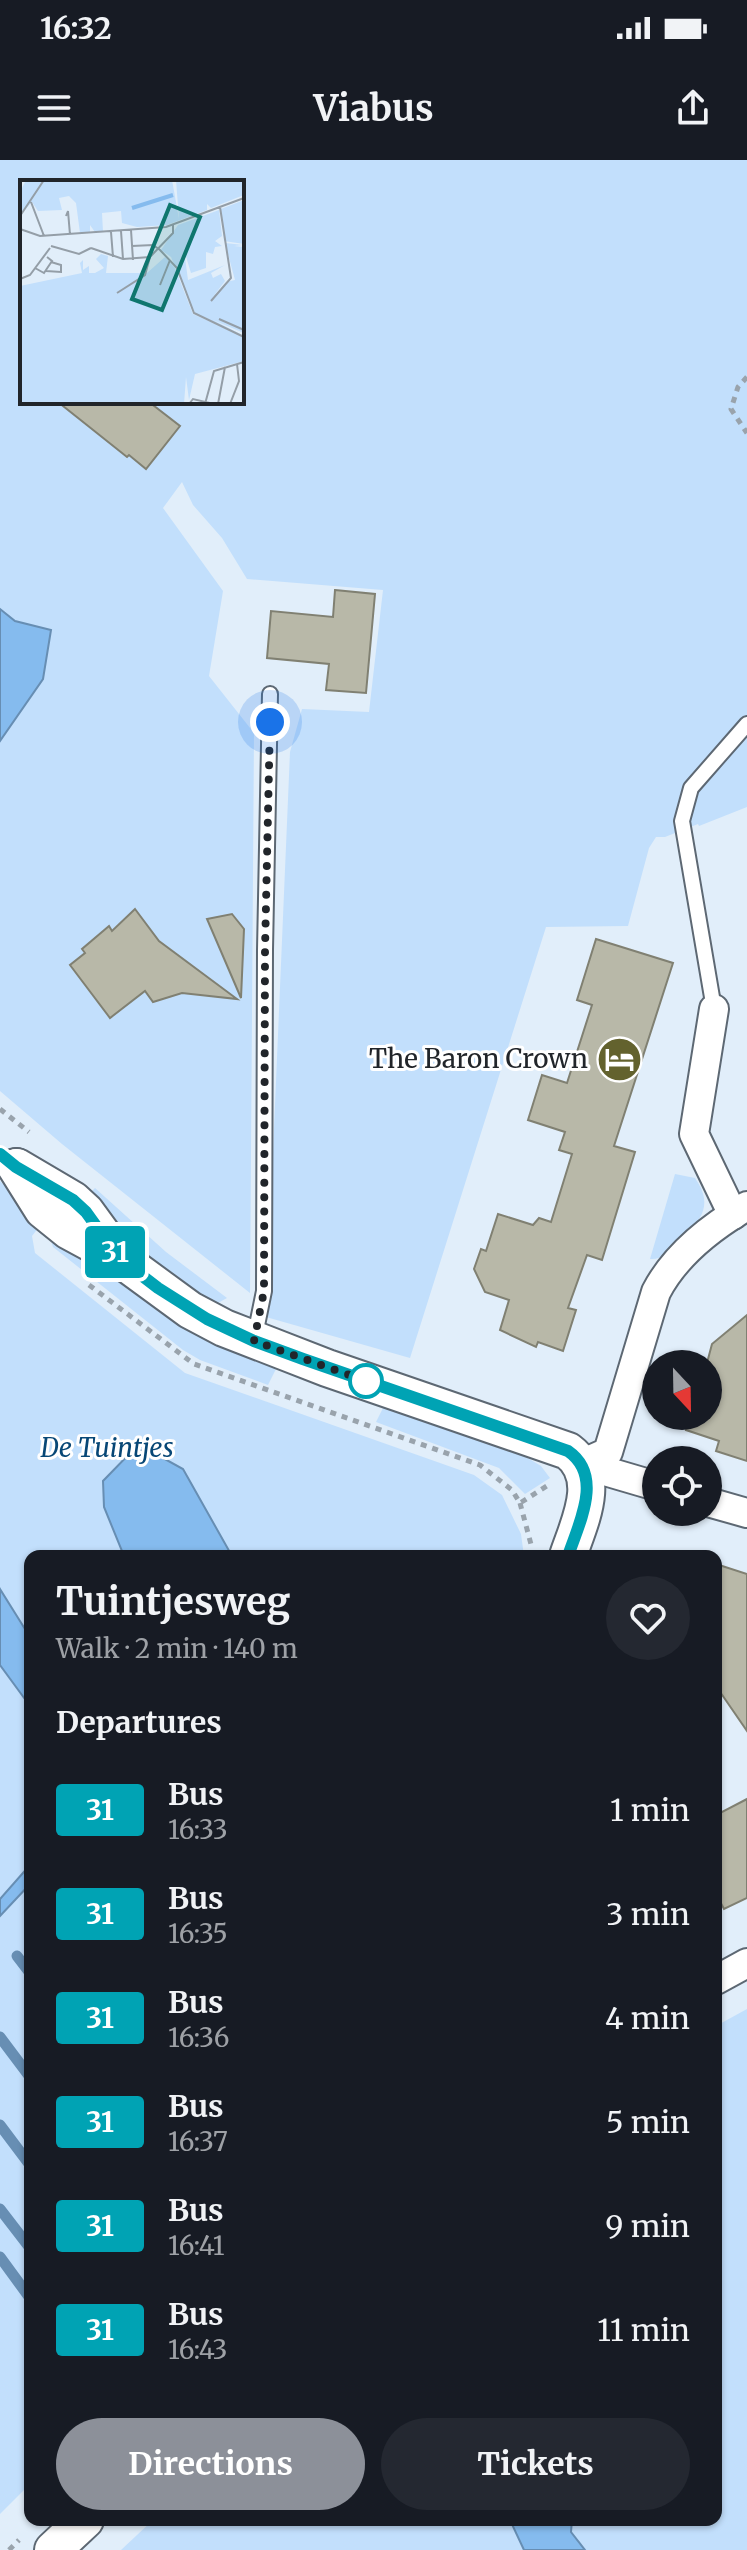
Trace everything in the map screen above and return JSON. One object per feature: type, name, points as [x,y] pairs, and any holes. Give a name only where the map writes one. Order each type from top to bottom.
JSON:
[{"type":"street","points":[[581,1464],[608,1452],[656,1292],[667,1270],[687,1250],[740,1210],[694,1134],[714,1009]]},
{"type":"street","points":[[8,1160],[43,1210],[69,1231],[119,1258],[190,1310],[254,1341],[563,1448],[574,1455],[581,1464],[588,1491],[570,1550]]},
{"type":"street","points":[[581,1464],[642,1482]]},
{"type":"street","points":[[722,1506],[747,1513]]},
{"type":"street","points":[[722,1977],[747,1963]]},
{"type":"street","points":[[53,2550],[79,2526]]},
{"type":"lane","points":[[254,1341],[264,1291],[265,950],[270,694]]},
{"type":"lane","points":[[714,1009],[682,821],[691,788],[747,724]]},
{"type":"path","points":[[747,377],[738,387],[731,409],[747,433]]},
{"type":"path","points":[[520,1503],[531,1535],[532,1550]]},
{"type":"green space","points":[[0,160],[747,160],[747,807],[699,826],[656,837],[649,848],[628,926],[546,927],[410,1358],[266,1317],[290,752],[302,709],[369,712],[383,590],[247,579],[222,538],[193,505],[182,482],[163,508],[223,591],[209,676],[254,733],[250,1293],[0,1091],[0,741],[50,630],[15,621],[0,609]]},
{"type":"green space","points":[[675,1174],[695,1178],[704,1198],[702,1214],[670,1250],[661,1257],[650,1259]]},
{"type":"green space","name":"De Tuintjes","points":[[0,1181],[42,1223],[32,1236],[35,1253],[185,1373],[474,1475],[502,1495],[521,1534],[523,1550],[24,1550],[24,1646],[0,1608]]},
{"type":"green space","points":[[95,1188],[166,1252],[227,1298],[216,1304],[132,1241],[84,1199]]},
{"type":"green space","points":[[56,1233],[159,1311],[205,1338],[276,1369],[268,1385],[200,1360],[183,1350],[53,1247],[51,1241]]},
{"type":"green space","points":[[384,1406],[521,1454],[541,1466],[550,1478],[525,1494],[499,1468],[376,1422]]},
{"type":"green space","points":[[0,1665],[24,1698],[24,1872],[0,1899]]},
{"type":"green space","points":[[24,1890],[24,2490],[0,2514],[0,1916]]},
{"type":"green space","points":[[747,2009],[747,2550],[585,2550],[570,2532],[571,2526],[722,2526],[722,2023]]},
{"type":"green space","points":[[147,2526],[513,2526],[524,2550],[121,2550]]},
{"type":"water","points":[[0,609],[15,621],[51,630],[43,679],[0,741]]},
{"type":"water","points":[[134,1449],[154,1453],[183,1469],[229,1550],[122,1550],[104,1507],[103,1481]]},
{"type":"water","points":[[0,1589],[24,1627],[24,1698],[0,1665]]},
{"type":"water","points":[[24,1872],[24,1890],[0,1916],[0,1899]]},
{"type":"water","points":[[513,2526],[572,2526],[571,2532],[585,2550],[524,2550]]},
{"type":"building","points":[[61,404],[152,404],[180,426],[146,469],[129,455],[127,457]]},
{"type":"building","points":[[335,590],[375,594],[366,693],[326,690],[329,664],[267,658],[271,611],[333,617]]},
{"type":"building","points":[[135,909],[159,941],[237,999],[182,993],[153,1002],[145,991],[110,1018],[70,965],[85,953],[82,949],[109,926],[112,931]]},
{"type":"building","points":[[232,914],[244,929],[241,998],[207,919]]},
{"type":"building","points":[[596,939],[673,963],[614,1146],[635,1152],[602,1260],[587,1255],[568,1308],[576,1310],[563,1351],[538,1342],[536,1347],[500,1330],[509,1300],[485,1292],[474,1269],[481,1249],[486,1251],[498,1214],[533,1225],[539,1218],[551,1222],[572,1154],[559,1150],[565,1132],[528,1120],[542,1075],[567,1083],[592,1005],[577,1000]]},
{"type":"building","points":[[747,1315],[747,1461],[722,1453],[722,1446],[718,1446],[719,1441],[686,1430],[722,1430],[722,1350],[710,1350],[712,1344]]},
{"type":"building","points":[[722,1566],[747,1574],[747,1731],[722,1695]]},
{"type":"building","points":[[747,1799],[747,1898],[724,1909],[722,1905],[722,1812]]},
{"type":"waterway","points":[[17,1956],[24,1965]]},
{"type":"waterway","points":[[0,2037],[24,2069]]},
{"type":"waterway","points":[[0,2125],[24,2157]]},
{"type":"waterway","points":[[0,2209],[24,2240]]},
{"type":"waterway","points":[[0,2257],[24,2290]]},
{"type":"bus line","name":"31","points":[[0,1154],[16,1167],[73,1200],[86,1212],[119,1258],[190,1310],[224,1328],[303,1359],[563,1448],[574,1455],[581,1464],[588,1491],[570,1550]]},
{"type":"place","name":"The Baron Crown","points":[[619,1059]]},
{"type":"route","points":[[270,722],[265,950],[264,1291],[254,1341],[366,1381]]}]
